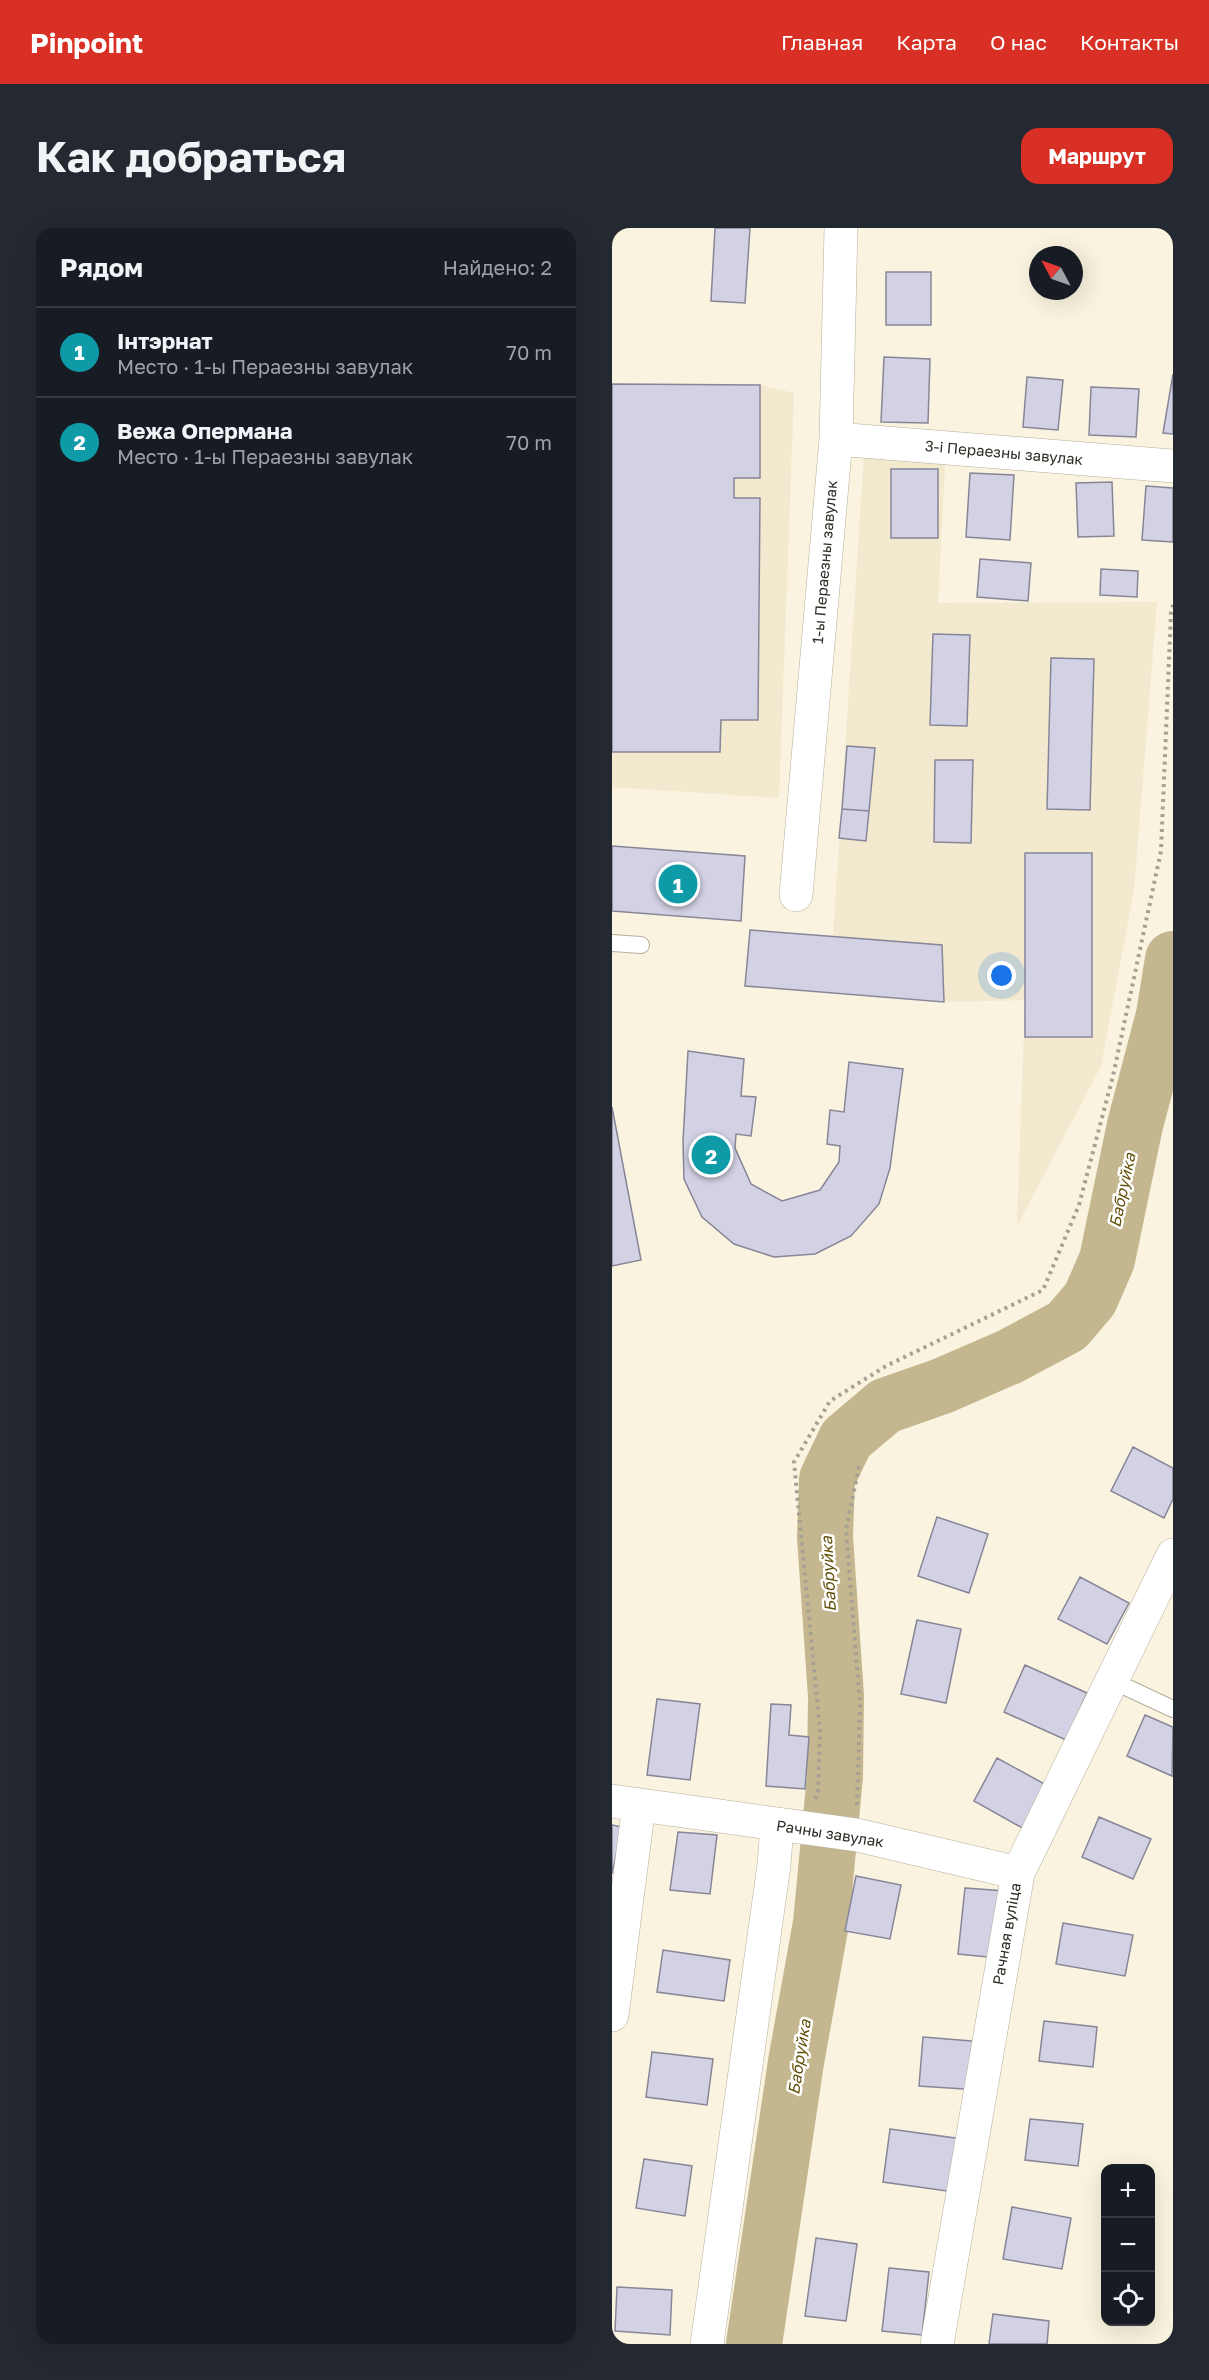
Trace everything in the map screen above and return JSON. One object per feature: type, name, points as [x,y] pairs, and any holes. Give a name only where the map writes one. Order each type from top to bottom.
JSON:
[{"type":"street","name":"1-ы Пераезны завулак","points":[[796,895],[836,439],[841,228]]},
{"type":"street","name":"3-і Пераезны завулак","points":[[836,439],[1173,466]]},
{"type":"street","name":"Рачная вуліца","points":[[937,2344],[1018,1873],[1173,1555]]},
{"type":"street","name":"Рачны завулак","points":[[612,2015],[626,1803],[857,1835],[1018,1873]]},
{"type":"street","points":[[707,2344],[773,1877],[790,1826]]},
{"type":"lane","points":[[612,943],[641,945]]},
{"type":"lane","points":[[1113,1681],[1173,1709]]},
{"type":"path","points":[[790,1826],[818,1792],[820,1731],[794,1462],[830,1401],[886,1366],[1043,1290],[1079,1205],[1113,1076],[1161,851],[1173,605]]},
{"type":"path","points":[[857,1835],[860,1705],[846,1530],[859,1466]]},
{"type":"shaded area","points":[[612,384],[760,385],[794,393],[779,798],[612,787]]},
{"type":"shaded area","points":[[864,454],[945,464],[938,603],[1157,602],[1134,890],[1101,1066],[1017,1226],[1025,1000],[944,1002],[942,945],[833,937]]},
{"type":"building","points":[[715,228],[750,228],[745,303],[711,301]]},
{"type":"building","points":[[886,272],[931,272],[931,325],[886,325]]},
{"type":"building","points":[[884,357],[930,359],[928,423],[881,422]]},
{"type":"building","points":[[1173,374],[1173,434],[1163,433]]},
{"type":"building","points":[[1027,377],[1063,380],[1058,430],[1023,427]]},
{"type":"building","points":[[612,384],[760,385],[760,478],[734,478],[734,498],[760,498],[758,720],[721,720],[720,752],[612,752]]},
{"type":"building","points":[[1091,387],[1139,389],[1136,437],[1089,435]]},
{"type":"building","points":[[891,469],[938,469],[938,538],[891,538]]},
{"type":"building","points":[[970,473],[1014,475],[1010,540],[966,537]]},
{"type":"building","points":[[1112,482],[1114,536],[1078,537],[1076,483]]},
{"type":"building","points":[[1146,486],[1173,488],[1173,542],[1142,540]]},
{"type":"building","points":[[980,559],[1031,563],[1028,601],[977,597]]},
{"type":"building","points":[[1101,569],[1138,571],[1137,597],[1100,595]]},
{"type":"building","points":[[933,634],[970,635],[967,726],[930,725]]},
{"type":"building","points":[[1051,658],[1094,659],[1090,810],[1047,809]]},
{"type":"building","points":[[847,746],[875,748],[869,811],[842,809]]},
{"type":"building","points":[[935,760],[973,760],[971,843],[934,842]]},
{"type":"building","points":[[842,809],[869,811],[866,841],[839,838]]},
{"type":"building","points":[[612,846],[745,856],[741,921],[612,911]]},
{"type":"building","points":[[1025,853],[1092,853],[1092,1037],[1025,1037]]},
{"type":"building","points":[[750,930],[942,945],[944,1002],[745,986]]},
{"type":"building","points":[[688,1051],[744,1059],[741,1096],[756,1097],[751,1136],[736,1134],[735,1148],[751,1184],[782,1201],[820,1190],[839,1162],[840,1146],[827,1144],[830,1110],[844,1112],[849,1062],[903,1069],[890,1168],[879,1204],[851,1236],[815,1254],[774,1257],[734,1244],[702,1217],[684,1179],[683,1141]]},
{"type":"building","points":[[612,1107],[641,1260],[612,1266]]},
{"type":"building","points":[[1133,1447],[1173,1468],[1173,1499],[1164,1518],[1111,1491]]},
{"type":"building","points":[[937,1517],[988,1534],[969,1593],[918,1576]]},
{"type":"building","points":[[1080,1577],[1129,1603],[1107,1644],[1058,1619]]},
{"type":"building","points":[[917,1620],[961,1629],[946,1703],[901,1694]]},
{"type":"building","points":[[1025,1665],[1087,1693],[1066,1740],[1004,1712]]},
{"type":"building","points":[[657,1699],[700,1704],[690,1780],[647,1775]]},
{"type":"building","points":[[771,1704],[791,1705],[789,1735],[809,1737],[805,1789],[766,1786]]},
{"type":"building","points":[[1145,1715],[1173,1727],[1172,1776],[1127,1756]]},
{"type":"building","points":[[997,1758],[1050,1787],[1026,1830],[974,1801]]},
{"type":"building","points":[[1099,1817],[1151,1839],[1133,1879],[1082,1857]]},
{"type":"building","points":[[612,1825],[622,1827],[612,1874]]},
{"type":"building","points":[[678,1832],[717,1835],[710,1894],[670,1890]]},
{"type":"building","points":[[856,1876],[901,1885],[890,1939],[845,1931]]},
{"type":"building","points":[[965,1888],[1005,1891],[998,1958],[958,1954]]},
{"type":"building","points":[[1063,1923],[1133,1935],[1125,1976],[1056,1964]]},
{"type":"building","points":[[663,1950],[730,1960],[724,2001],[657,1992]]},
{"type":"building","points":[[1044,2021],[1097,2027],[1093,2067],[1039,2061]]},
{"type":"building","points":[[923,2037],[983,2042],[979,2090],[919,2086]]},
{"type":"building","points":[[652,2052],[713,2059],[707,2105],[646,2097]]},
{"type":"building","points":[[1030,2119],[1083,2124],[1078,2166],[1025,2160]]},
{"type":"building","points":[[890,2129],[962,2139],[954,2192],[883,2182]]},
{"type":"building","points":[[644,2159],[692,2166],[685,2216],[636,2208]]},
{"type":"building","points":[[1012,2207],[1071,2218],[1062,2269],[1003,2259]]},
{"type":"building","points":[[816,2238],[857,2244],[846,2321],[805,2316]]},
{"type":"building","points":[[889,2268],[929,2272],[922,2335],[882,2331]]},
{"type":"building","points":[[617,2287],[672,2290],[670,2335],[615,2331]]},
{"type":"building","points":[[993,2314],[1049,2321],[1047,2344],[989,2344]]},
{"type":"waterway","name":"Бабруйка","points":[[754,2344],[796,2062],[821,1923],[835,1776],[836,1696],[825,1537],[827,1479],[846,1439],[885,1406],[942,1386],[1009,1357],[1067,1326],[1090,1299],[1107,1260],[1135,1125],[1164,1015],[1173,959]]},
{"type":"place","name":"Інтэрнат","points":[[678,884]]},
{"type":"place","name":"Вежа Опермана","points":[[711,1155]]}]
